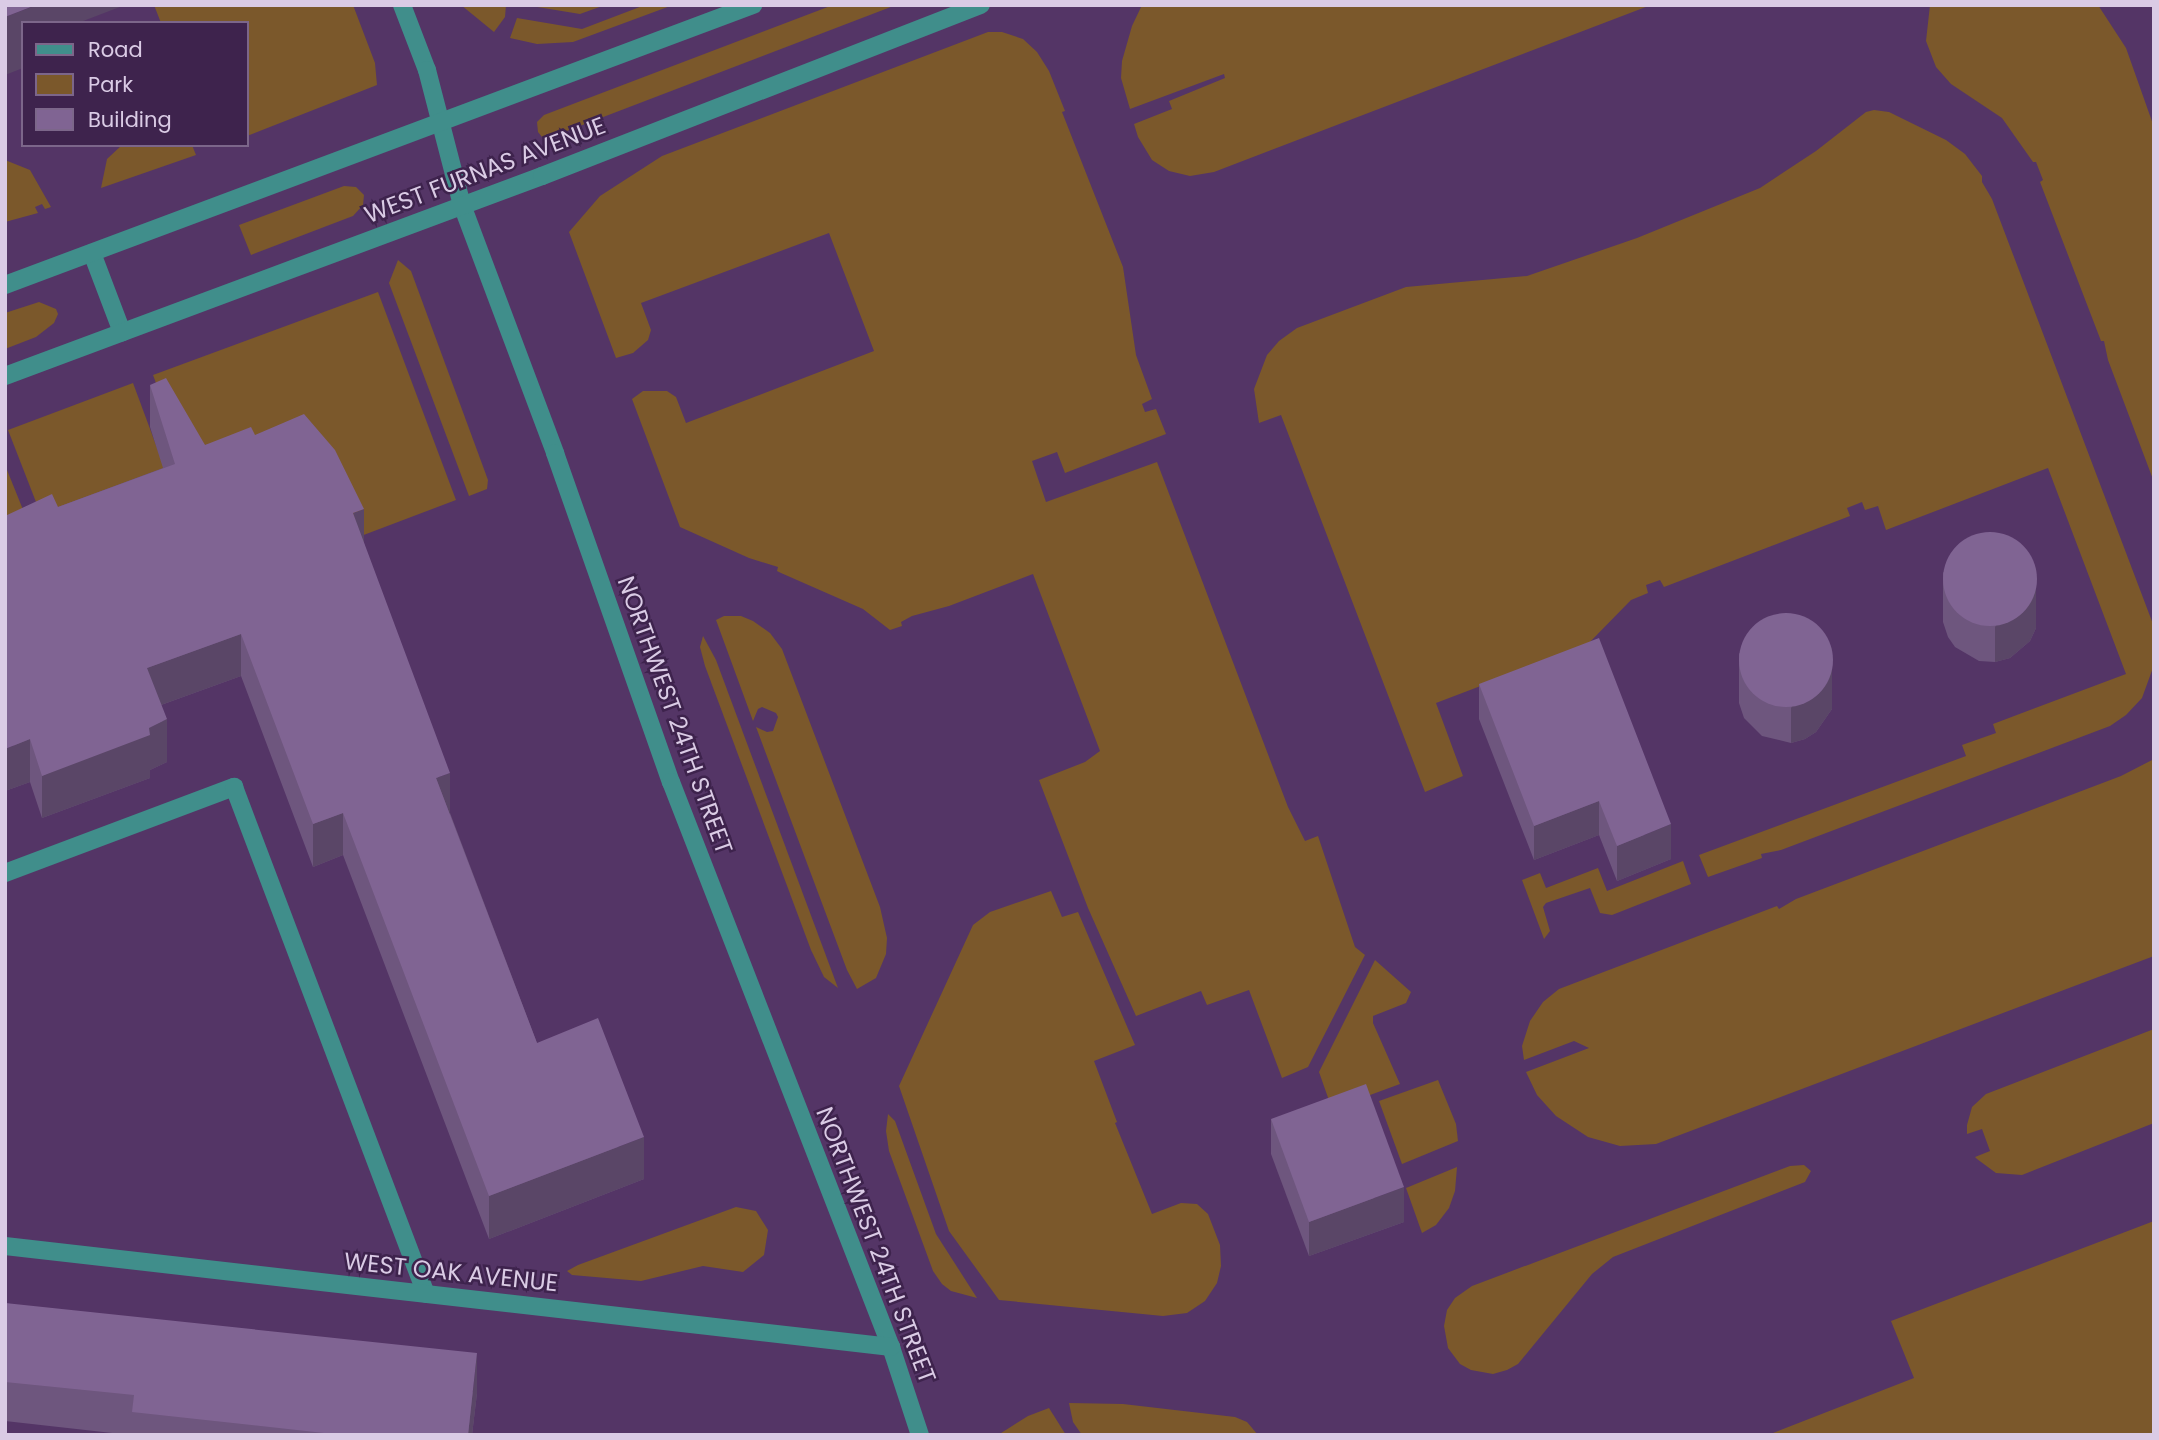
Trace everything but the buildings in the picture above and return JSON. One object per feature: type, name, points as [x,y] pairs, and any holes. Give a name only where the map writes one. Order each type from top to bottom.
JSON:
[{"type":"lane","name":"NORTHWEST 24TH STREET","points":[[402,5],[427,70],[461,205],[559,466],[671,782],[891,1347],[920,1435]]},
{"type":"lane","points":[[5,285],[753,5]]},
{"type":"lane","name":"WEST FURNAS AVENUE","points":[[5,376],[461,205],[981,5]]},
{"type":"lane","points":[[92,253],[122,332]]},
{"type":"lane","points":[[5,873],[234,787],[426,1294]]},
{"type":"lane","name":"WEST OAK AVENUE","points":[[5,1246],[891,1347]]},
{"type":"shaded area","points":[[5,5],[2154,5],[2154,1435],[5,1435]]},
{"type":"green space","points":[[154,5],[353,5],[375,63],[377,85],[248,136],[248,21],[160,21]]},
{"type":"green space","points":[[461,5],[506,5],[505,17],[494,32]]},
{"type":"green space","points":[[525,5],[605,5],[580,14]]},
{"type":"green space","points":[[645,5],[673,5],[573,42],[537,44],[510,38],[517,18],[582,29]]},
{"type":"green space","points":[[833,5],[896,5],[551,137],[542,137],[538,132],[537,122],[544,115]]},
{"type":"green space","points":[[1142,5],[1651,5],[1214,172],[1190,176],[1169,171],[1152,160],[1138,137],[1134,124],[1172,109],[1169,101],[1225,78],[1224,74],[1130,109],[1121,78],[1122,61],[1132,26]]},
{"type":"green space","points":[[1930,5],[2098,5],[2126,48],[2154,127],[2154,482],[2108,360],[2104,341],[2101,341],[2040,182],[2043,180],[2036,162],[2033,162],[2002,118],[1951,84],[1936,67],[1926,41]]},
{"type":"green space","points":[[988,32],[1002,32],[1023,39],[1037,52],[1049,71],[1065,111],[1062,112],[1123,267],[1136,355],[1152,399],[1142,404],[1145,412],[1156,409],[1166,434],[1065,473],[1057,452],[1032,461],[1046,502],[1157,462],[1288,807],[1305,841],[1318,836],[1355,947],[1365,955],[1308,1067],[1282,1078],[1249,990],[1207,1005],[1201,991],[1136,1016],[1088,908],[1039,780],[1085,762],[1100,751],[1033,574],[949,606],[912,616],[901,622],[902,626],[890,630],[863,609],[781,573],[777,571],[778,567],[749,558],[680,527],[632,399],[643,391],[667,391],[676,397],[686,423],[874,351],[829,233],[641,303],[651,330],[648,340],[633,353],[616,358],[569,232],[600,196],[662,156]]},
{"type":"green space","points":[[1866,112],[1889,112],[1946,140],[1965,154],[1982,176],[1982,182],[1992,199],[2153,624],[2154,665],[2142,698],[2126,715],[2110,726],[1781,850],[1761,854],[1762,858],[1708,877],[1699,855],[1966,756],[1962,745],[1996,733],[1993,724],[2126,674],[2048,468],[1886,530],[1878,506],[1865,510],[1862,502],[1847,508],[1850,516],[1664,587],[1660,580],[1646,585],[1648,593],[1631,600],[1586,646],[1436,703],[1463,776],[1425,792],[1281,415],[1259,423],[1254,389],[1267,355],[1279,341],[1297,328],[1406,287],[1527,276],[1637,238],[1760,188],[1816,151]]},
{"type":"green space","points":[[120,147],[193,147],[196,155],[101,188],[107,159]]},
{"type":"green space","points":[[5,160],[30,170],[51,207],[45,209],[42,204],[35,207],[38,213],[5,222]]},
{"type":"green space","points":[[344,186],[356,187],[364,195],[363,205],[353,216],[251,255],[239,225]]},
{"type":"green space","points":[[398,260],[411,271],[488,480],[487,489],[469,496],[389,283]]},
{"type":"green space","points":[[378,292],[456,500],[361,536],[193,483],[153,375]]},
{"type":"green space","points":[[39,302],[56,309],[58,314],[54,323],[36,337],[5,349],[5,313]]},
{"type":"green space","points":[[133,383],[166,472],[50,538],[8,430]]},
{"type":"green space","points":[[5,465],[32,532],[5,544]]},
{"type":"green space","points":[[724,616],[741,616],[753,621],[770,633],[782,649],[880,907],[887,938],[886,954],[876,978],[857,989],[847,970],[756,727],[767,732],[773,731],[778,717],[776,713],[762,707],[758,709],[753,721],[716,620]]},
{"type":"green space","points":[[703,636],[716,660],[838,988],[824,977],[811,950],[705,666],[700,647]]},
{"type":"green space","points":[[2154,759],[2154,956],[1656,1144],[1620,1146],[1588,1137],[1556,1116],[1537,1095],[1526,1072],[1589,1048],[1574,1041],[1524,1060],[1522,1046],[1530,1021],[1543,1002],[1559,989],[1777,906],[1779,909],[1796,899],[2121,776]]},
{"type":"green space","points":[[1683,861],[1691,884],[1612,915],[1600,913],[1590,888],[1546,903],[1543,907],[1550,931],[1544,939],[1522,880],[1540,873],[1546,888],[1598,868],[1607,891]]},
{"type":"green space","points":[[1051,891],[1062,917],[1078,912],[1135,1045],[1094,1061],[1117,1122],[1115,1123],[1152,1214],[1181,1203],[1197,1204],[1208,1214],[1220,1245],[1221,1266],[1217,1283],[1205,1301],[1187,1313],[1163,1316],[999,1300],[949,1231],[899,1086],[973,925],[990,912]]},
{"type":"green space","points":[[1375,960],[1411,992],[1406,1003],[1373,1016],[1373,1023],[1400,1084],[1332,1109],[1319,1072]]},
{"type":"green space","points":[[2154,1029],[2154,1123],[2022,1175],[1996,1173],[1975,1157],[1990,1151],[1982,1129],[1967,1134],[1972,1107],[1986,1094]]},
{"type":"green space","points":[[1438,1080],[1456,1124],[1458,1141],[1402,1164],[1379,1101]]},
{"type":"green space","points":[[888,1114],[895,1121],[936,1234],[977,1298],[951,1291],[933,1271],[889,1151],[886,1131]]},
{"type":"green space","points":[[1804,1165],[1811,1171],[1805,1182],[1613,1257],[1592,1274],[1518,1364],[1507,1370],[1493,1374],[1471,1370],[1460,1364],[1448,1348],[1444,1326],[1447,1310],[1455,1298],[1472,1286],[1790,1166]]},
{"type":"green space","points":[[1457,1167],[1455,1191],[1449,1208],[1436,1225],[1422,1233],[1406,1188]]},
{"type":"green space","points":[[736,1207],[756,1211],[768,1230],[764,1255],[743,1272],[703,1266],[641,1281],[572,1275],[567,1271],[578,1265]]},
{"type":"green space","points":[[2154,1221],[2154,1435],[1768,1435],[1914,1378],[1891,1321]]},
{"type":"green space","points":[[1069,1403],[1123,1404],[1235,1417],[1247,1422],[1258,1435],[1082,1435],[1073,1422]]},
{"type":"green space","points":[[1049,1408],[1066,1435],[998,1435],[1028,1416]]}]
